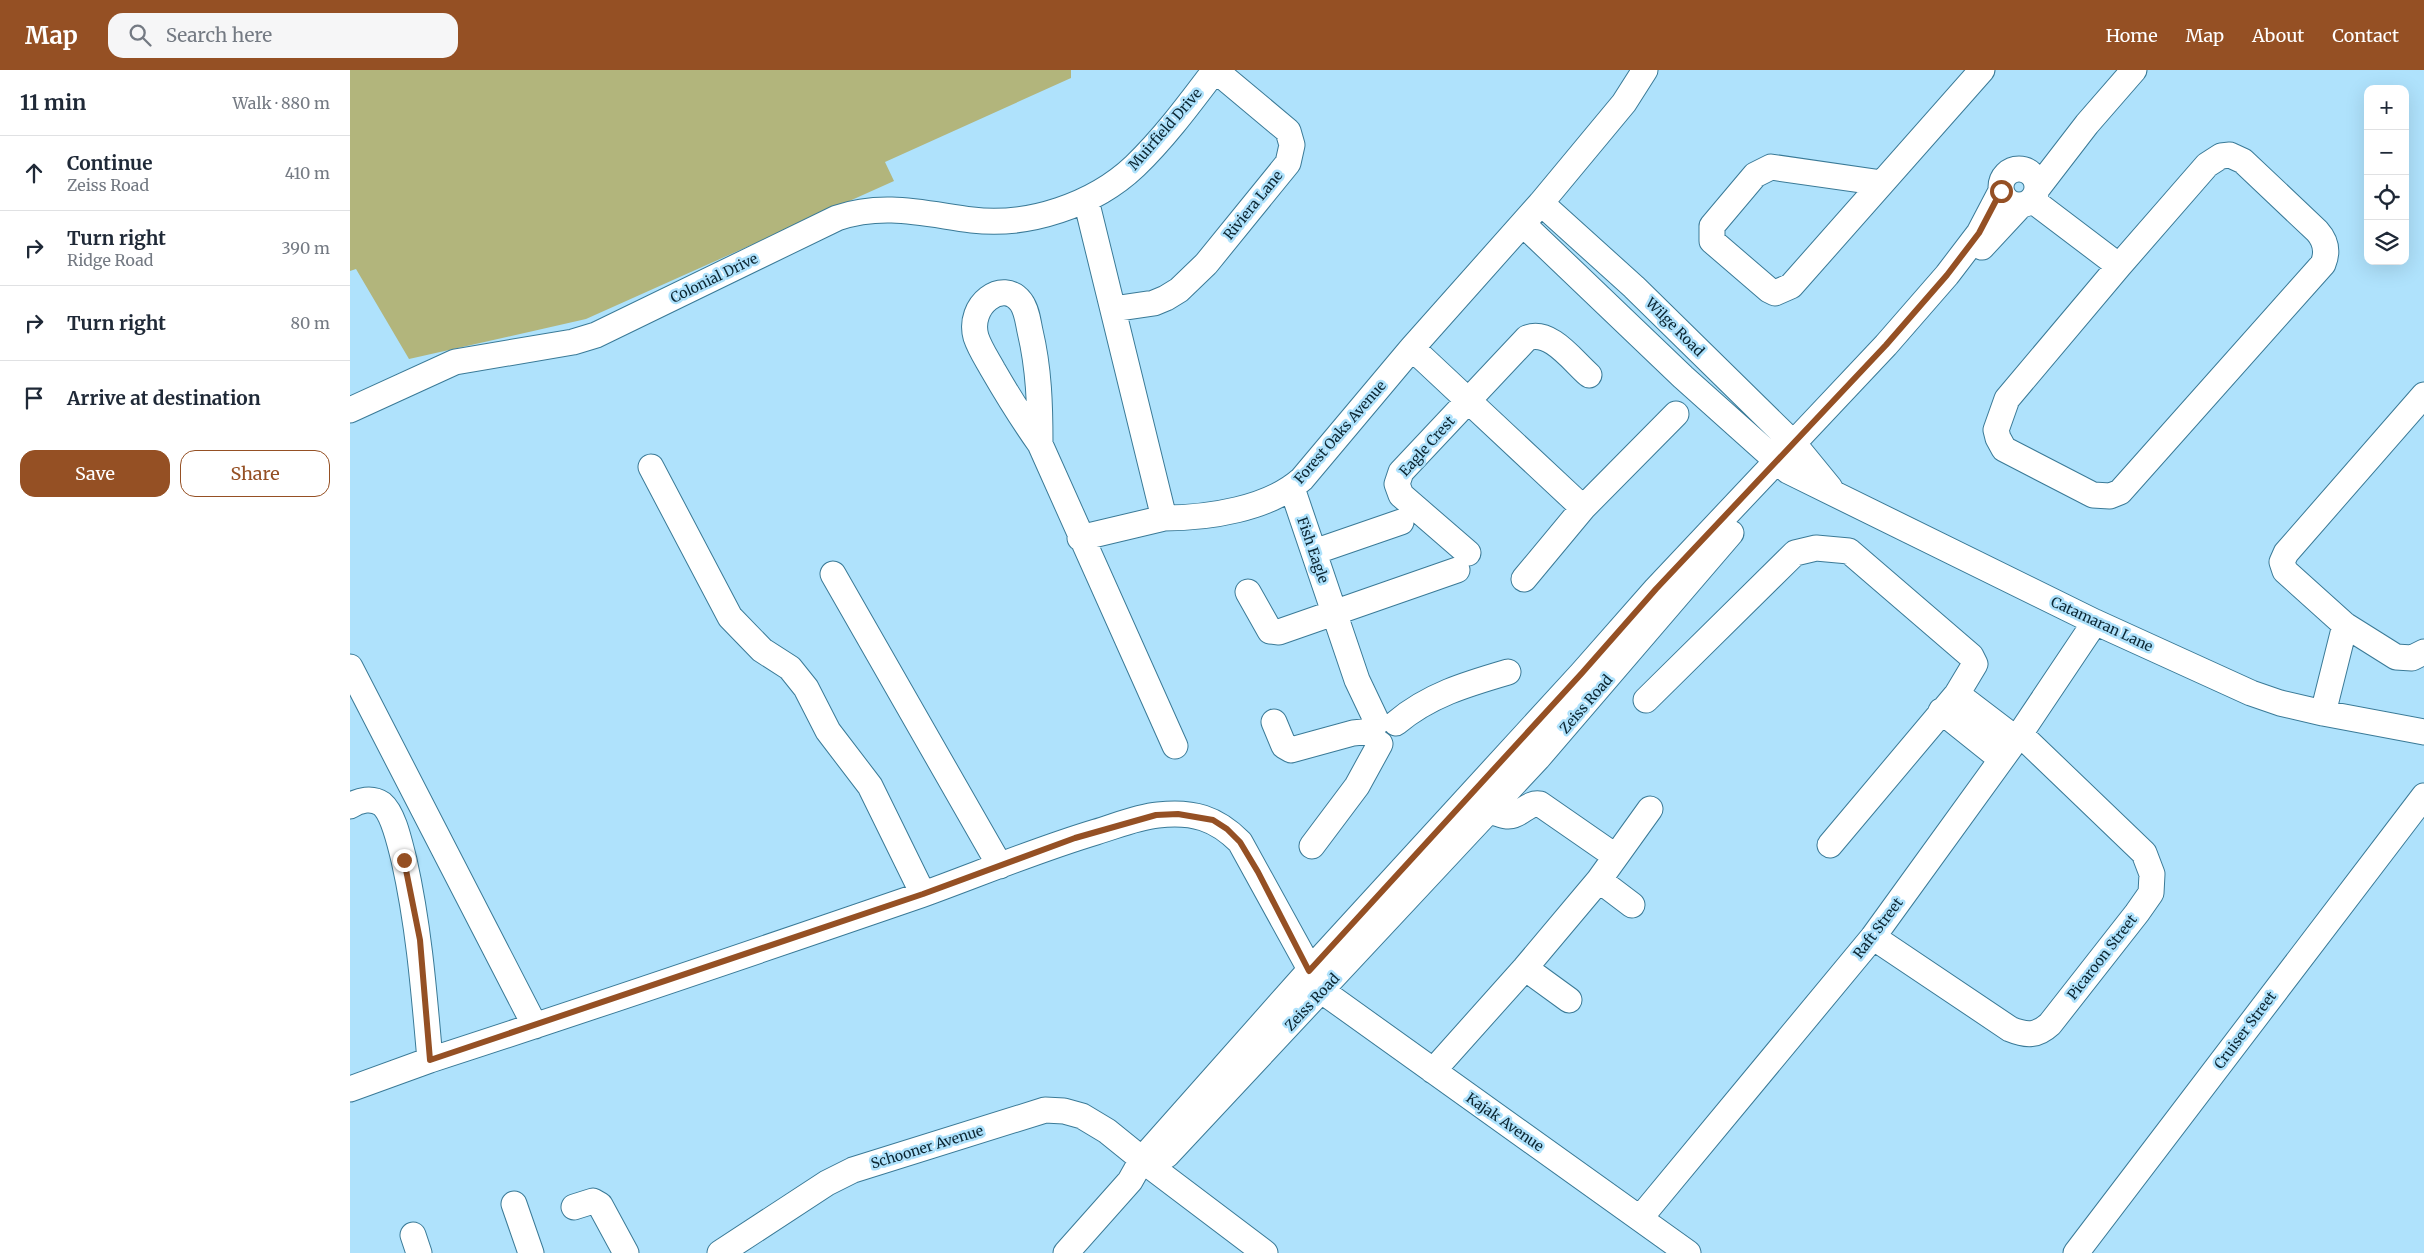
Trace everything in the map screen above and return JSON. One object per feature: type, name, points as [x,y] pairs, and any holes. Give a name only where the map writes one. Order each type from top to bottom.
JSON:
[{"type":"street","name":"Muirfield Drive","points":[[1086,200],[1133,168],[1174,123],[1215,70]]},
{"type":"street","name":"Riviera Lane","points":[[1113,309],[1154,303],[1179,290],[1206,264],[1288,163],[1292,145],[1288,131],[1215,70]]},
{"type":"street","name":"Forest Oaks Avenue","points":[[1080,538],[1164,518],[1202,517],[1271,499],[1292,488],[1412,348],[1541,203],[1624,103],[1644,70]]},
{"type":"street","points":[[1882,183],[1771,167],[1755,175],[1712,226],[1712,241],[1769,290],[1775,293],[1791,286],[1982,70]]},
{"type":"street","name":"Zeiss Road","points":[[1066,1253],[1130,1181],[1322,991],[1538,758],[1730,535],[1791,458],[2023,191],[2087,124],[2134,70]]},
{"type":"street","points":[[2230,155],[2242,161],[2317,231],[2322,237],[2327,255],[2323,264],[2127,485],[2120,492],[2102,496],[2093,495],[2004,449],[1996,430],[2007,399],[2119,266],[2207,165],[2222,156],[2230,155]]},
{"type":"street","points":[[2023,191],[2119,266]]},
{"type":"street","points":[[1086,200],[1164,518]]},
{"type":"street","name":"Colonial Drive","points":[[350,410],[455,362],[574,342],[596,335],[837,218],[854,212],[894,209],[975,220],[1002,220],[1028,218],[1086,200]]},
{"type":"street","name":"Wilge Road","points":[[1541,203],[1634,287],[1791,458]]},
{"type":"street","points":[[1523,224],[1614,311],[1791,458]]},
{"type":"street","points":[[1614,311],[1634,287]]},
{"type":"street","points":[[1040,444],[1039,378],[1026,314],[1021,302],[1014,296],[1008,293],[998,294],[984,302],[977,311],[975,317],[976,336],[1005,391],[1040,444],[1080,538],[1174,746]]},
{"type":"street","name":"Eagle Crest","points":[[1334,612],[1463,562],[1401,495],[1397,484],[1401,472],[1527,338],[1535,335],[1548,338],[1589,375]]},
{"type":"street","points":[[1412,348],[1583,508]]},
{"type":"street","points":[[2424,395],[2283,557],[2282,562],[2285,571],[2345,626],[2396,658],[2412,658],[2424,652]]},
{"type":"street","points":[[1524,579],[1583,508],[1676,414]]},
{"type":"street","name":"Zeiss Road","points":[[1148,1164],[1309,971],[1582,673],[1656,589],[1791,458]]},
{"type":"street","name":"Catamaran Lane","points":[[1791,458],[1834,494],[2095,622],[2251,693],[2280,703],[2323,713],[2424,732]]},
{"type":"street","points":[[651,466],[730,617],[762,650],[790,668],[806,688],[828,730],[870,786],[923,894]]},
{"type":"street","name":"Fish Eagle","points":[[1292,488],[1357,680],[1382,730]]},
{"type":"street","points":[[1314,552],[1401,522]]},
{"type":"street","points":[[1646,700],[1795,553],[1816,548],[1849,551],[1971,656],[1975,664],[1949,703],[1830,845]]},
{"type":"street","points":[[833,574],[1000,866]]},
{"type":"street","points":[[1248,592],[1270,631],[1280,632],[1334,612]]},
{"type":"street","name":"Raft Street","points":[[1641,1218],[1873,937],[2018,736],[2095,622]]},
{"type":"street","points":[[2323,713],[2345,626]]},
{"type":"street","points":[[350,667],[535,1026]]},
{"type":"street","points":[[1274,722],[1284,746],[1291,750],[1353,733],[1382,730],[1419,705],[1440,694],[1508,672]]},
{"type":"street","points":[[1949,703],[2001,760]]},
{"type":"street","name":"Picaroon Street","points":[[1873,937],[2010,1029],[2031,1035],[2041,1032],[2050,1024],[2151,893],[2152,874],[2144,853],[2018,736],[1949,703]]},
{"type":"street","name":"Catamaran Lane","points":[[2380,723],[2424,750]]},
{"type":"street","points":[[1312,846],[1357,786],[1382,730]]},
{"type":"street","name":"Cruiser Street","points":[[2076,1253],[2419,802],[2424,778]]},
{"type":"street","points":[[350,806],[366,800],[381,804],[388,811],[399,840],[411,888],[420,940],[430,1060]]},
{"type":"street","points":[[1489,810],[1506,816],[1514,815],[1535,803],[1540,804],[1615,856]]},
{"type":"street","points":[[1433,1070],[1525,968],[1599,880],[1650,810]]},
{"type":"street","points":[[350,1089],[430,1060],[923,894],[1075,838],[1156,815],[1178,814],[1213,820],[1227,829],[1240,842],[1258,872],[1309,971],[1322,991]]},
{"type":"street","points":[[1599,880],[1632,905]]},
{"type":"street","points":[[1525,968],[1569,1000]]},
{"type":"street","name":"Kajak Avenue","points":[[1322,991],[1688,1253]]},
{"type":"street","name":"Schooner Avenue","points":[[720,1253],[827,1183],[853,1170],[1046,1110],[1064,1111],[1082,1116],[1107,1131],[1265,1253]]},
{"type":"street","points":[[574,1208],[592,1201],[600,1205],[626,1253]]},
{"type":"street","points":[[514,1204],[531,1253]]},
{"type":"green space","points":[[350,70],[1071,70],[1071,78],[885,162],[894,181],[586,319],[409,359],[356,269],[350,271]]},
{"type":"route","points":[[404,860],[420,940],[430,1060],[923,894],[1075,838],[1156,815],[1178,814],[1213,820],[1227,829],[1240,842],[1258,872],[1309,971],[1582,673],[1656,589],[1777,463],[1886,345],[1947,275],[1979,233],[2001,191]]}]
